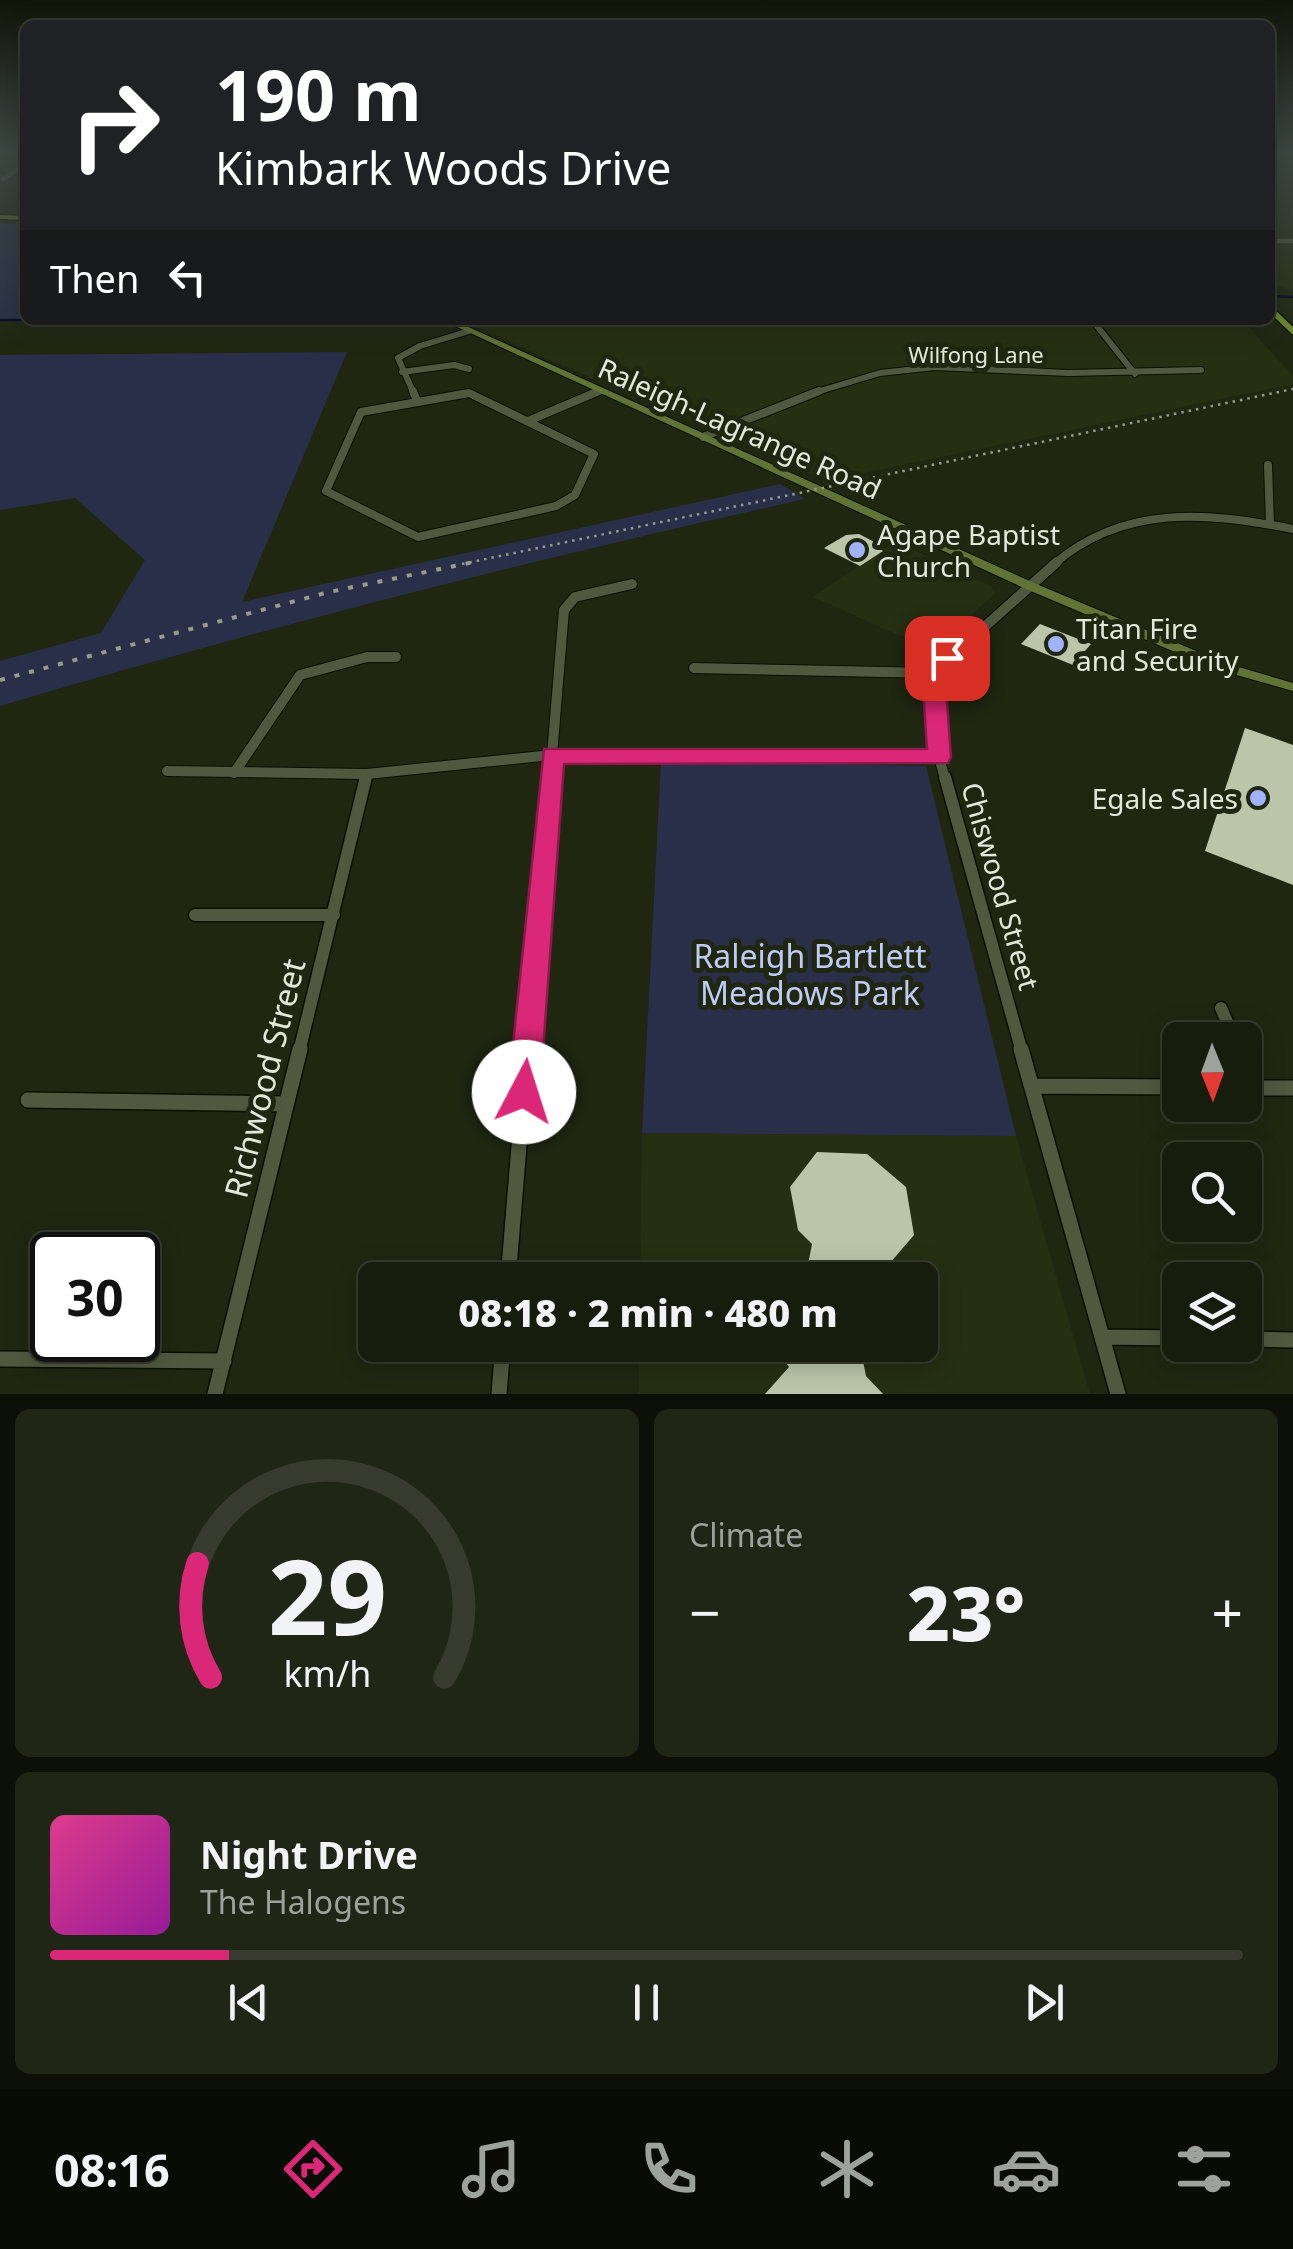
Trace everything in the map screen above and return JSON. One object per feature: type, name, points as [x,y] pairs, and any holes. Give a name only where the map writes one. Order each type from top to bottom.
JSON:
[{"type":"main road","points":[[1275,314],[1293,332]]},
{"type":"main road","name":"Raleigh-Lagrange Road","points":[[456,325],[1030,586],[1220,666],[1293,688]]},
{"type":"street","points":[[1096,325],[1135,374]]},
{"type":"street","points":[[417,401],[398,358],[469,331]]},
{"type":"street","points":[[402,372],[454,364],[470,369]]},
{"type":"street","name":"Wilfong Lane","points":[[702,437],[802,396],[880,372],[935,367],[1135,374],[1201,370]]},
{"type":"street","points":[[528,421],[599,391]]},
{"type":"street","points":[[469,393],[594,454],[574,495],[556,506],[418,537],[326,491],[360,412],[417,401],[469,393]]},
{"type":"street","points":[[1268,465],[1270,524]]},
{"type":"street","points":[[694,668],[934,673],[960,643],[1076,546],[1115,524],[1154,515],[1214,515],[1293,528]]},
{"type":"street","points":[[510,1262],[564,610],[575,598],[632,584]]},
{"type":"street","points":[[234,772],[300,675],[367,657],[396,657]]},
{"type":"street","name":"Chiswood Street","points":[[934,673],[939,757],[1118,1394]]},
{"type":"street","points":[[167,771],[366,774],[552,755],[939,757]]},
{"type":"street","name":"Richwood Street","points":[[215,1394],[366,774]]},
{"type":"street","points":[[194,915],[334,915]]},
{"type":"street","points":[[1221,1008],[1227,1022]]},
{"type":"street","points":[[1032,1086],[1162,1087]]},
{"type":"street","points":[[1262,1088],[1293,1088]]},
{"type":"street","points":[[28,1100],[285,1104]]},
{"type":"street","points":[[1102,1337],[1162,1338]]},
{"type":"street","points":[[1262,1339],[1293,1340]]},
{"type":"street","points":[[0,1359],[224,1361]]},
{"type":"street","points":[[499,1394],[502,1362]]},
{"type":"shaded area","points":[[1275,216],[1293,216],[1293,290],[1275,285]]},
{"type":"shaded area","points":[[471,325],[1247,325],[1293,376],[1293,384],[825,481]]},
{"type":"shaded area","points":[[895,541],[991,586],[996,593],[932,650],[813,597]]},
{"type":"shaded area","points":[[642,1133],[1016,1136],[1090,1394],[639,1394],[639,1362],[938,1362],[938,1262],[640,1262]]},
{"type":"green space","points":[[0,223],[20,225],[20,319],[0,319]]},
{"type":"green space","points":[[347,352],[242,602],[780,484],[805,499],[401,595],[0,706],[0,661],[101,633],[145,560],[75,498],[0,510],[0,355]]},
{"type":"green space","name":"Raleigh Bartlett Meadows Park","points":[[661,761],[926,766],[1016,1136],[642,1133]]},
{"type":"building","name":"Agape Baptist Church","points":[[859,534],[880,545],[876,547],[883,551],[860,566],[824,548],[846,535]]},
{"type":"building","name":"Titan Fire and Security","points":[[1040,624],[1091,644],[1073,665],[1021,644]]},
{"type":"building","name":"Egale Sales","points":[[1245,728],[1293,745],[1293,885],[1205,851]]},
{"type":"building","points":[[817,1152],[867,1154],[906,1187],[914,1235],[891,1262],[808,1262],[812,1244],[798,1230],[790,1187]]},
{"type":"building","points":[[785,1362],[863,1362],[866,1376],[883,1394],[765,1394],[789,1367]]},
{"type":"waterway","points":[[1275,296],[1293,297]]},
{"type":"waterway","points":[[0,320],[20,320]]},
{"type":"railway","points":[[462,564],[1293,389]]},
{"type":"railway","points":[[0,680],[329,592],[474,562]]},
{"type":"place","name":"Agape Baptist Church","points":[[857,550]]},
{"type":"place","name":"Titan Fire and Security","points":[[1056,644]]},
{"type":"place","name":"Egale Sales","points":[[1258,798]]},
{"type":"route","points":[[524,1092],[552,755],[939,757],[934,673],[947,658]]}]
